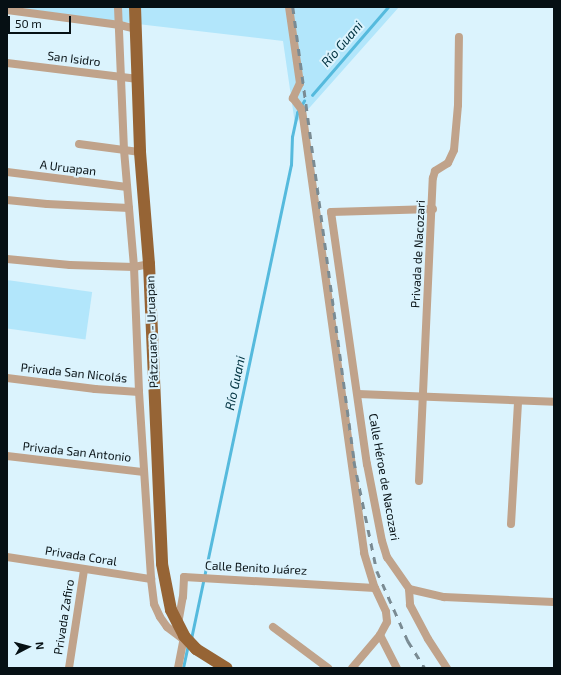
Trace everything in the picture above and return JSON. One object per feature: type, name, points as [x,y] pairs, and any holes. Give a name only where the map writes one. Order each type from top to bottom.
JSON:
[{"type":"main road","name":"Pátzcuaro - Uruapan","points":[[135,7],[140,152],[149,264],[162,564],[166,594],[184,638],[226,668]]},
{"type":"street","points":[[118,7],[120,25],[124,150],[134,267],[139,392],[151,579],[154,604],[160,617],[167,627],[184,638],[178,668]]},
{"type":"street","points":[[289,7],[300,83],[293,95],[295,102],[302,110],[364,552],[387,622],[380,635],[352,668]]},
{"type":"street","points":[[7,10],[120,25],[136,29]]},
{"type":"street","name":"Privada de Nacozari","points":[[419,481],[433,178],[435,170],[448,163],[454,150],[458,105],[459,37]]},
{"type":"street","name":"San Isidro","points":[[7,63],[138,79]]},
{"type":"street","points":[[79,144],[140,152]]},
{"type":"street","name":"A Uruapan","points":[[7,172],[127,187]]},
{"type":"street","points":[[7,200],[47,204],[129,208]]},
{"type":"street","name":"Calle Héroe de Nacozari","points":[[432,209],[331,212],[367,464],[382,541],[387,557],[409,589],[410,605],[447,668]]},
{"type":"street","points":[[7,259],[70,265],[134,267],[149,264]]},
{"type":"street","name":"Privada San Nicolás","points":[[7,378],[95,389],[139,392]]},
{"type":"street","name":"Calle Héroe de Nacozari","points":[[358,394],[554,402]]},
{"type":"street","points":[[511,524],[518,401]]},
{"type":"street","name":"Privada San Antonio","points":[[7,456],[144,472]]},
{"type":"street","name":"Privada Coral","points":[[7,557],[84,570],[151,579]]},
{"type":"street","name":"Privada Zafiro","points":[[68,668],[84,570]]},
{"type":"street","name":"Calle Benito Juárez","points":[[178,625],[183,597],[184,577],[209,577],[375,588]]},
{"type":"street","points":[[409,589],[444,597],[554,602]]},
{"type":"street","points":[[273,626],[328,668]]},
{"type":"street","points":[[380,635],[397,668]]},
{"type":"shaded area","points":[[12,7],[399,7],[295,124],[283,41]]},
{"type":"shaded area","points":[[7,280],[92,292],[85,340],[7,328]]},
{"type":"waterway","name":"Río Guani","points":[[312,95],[388,7]]},
{"type":"waterway","name":"Río Guani","points":[[191,639],[291,165],[292,137],[297,113],[304,101]]},
{"type":"waterway","name":"Río Guani","points":[[183,668],[188,645]]},
{"type":"railway","points":[[293,7],[354,461],[377,571],[408,641],[425,668]]}]
